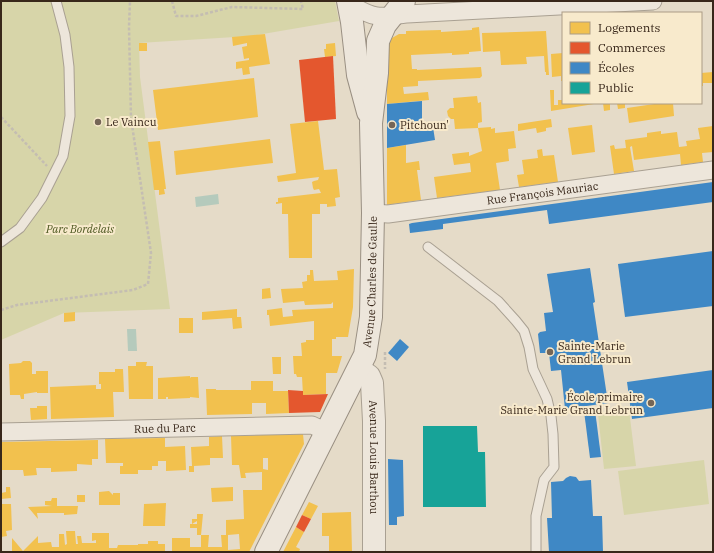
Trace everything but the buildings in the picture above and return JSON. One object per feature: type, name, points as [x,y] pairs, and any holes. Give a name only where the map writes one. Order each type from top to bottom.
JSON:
[{"type":"main road","name":"Avenue Charles de Gaulle","points":[[348,2],[352,22],[358,75],[371,123]]},
{"type":"main road","name":"Avenue Charles de Gaulle","points":[[266,552],[365,355],[371,317],[373,213],[371,123],[377,74],[378,41],[381,32],[398,8]]},
{"type":"main road","name":"Avenue Louis Barthou","points":[[358,369],[369,376],[372,383],[374,421],[374,552]]},
{"type":"street","points":[[348,2],[361,11],[380,17],[398,8],[407,14],[653,1]]},
{"type":"street","name":"Rue François Mauriac","points":[[373,213],[388,214],[713,170]]},
{"type":"street","name":"Rue du Parc","points":[[1,432],[312,425],[327,432]]},
{"type":"lane","points":[[1,242],[20,228],[42,198],[63,156],[70,116],[69,67],[65,35],[56,1]]},
{"type":"lane","points":[[428,247],[498,301],[524,330],[533,369],[547,399],[553,434],[554,467],[544,480],[536,516],[536,552]]},
{"type":"path","points":[[1,310],[17,304],[133,290],[148,284],[151,253],[131,118],[129,27],[130,1]]},
{"type":"path","points":[[172,1],[176,16],[196,16],[232,7],[303,9],[301,1]]},
{"type":"path","points":[[1,117],[54,174]]},
{"type":"green space","name":"Parc Bordelais","points":[[1,1],[335,1],[339,21],[251,36],[139,43],[140,77],[170,309],[64,313],[1,340]]},
{"type":"green space","points":[[629,410],[636,466],[604,469],[598,414]]},
{"type":"green space","points":[[704,460],[709,504],[624,515],[618,471]]},
{"type":"shaded area","points":[[218,194],[219,204],[196,207],[195,197]]},
{"type":"shaded area","points":[[127,329],[136,329],[137,351],[128,351]]},
{"type":"place","name":"Le Vaincu","points":[[98,122]]},
{"type":"place","name":"Pitchoun'","points":[[392,125]]},
{"type":"place","name":"Sainte-Marie Grand Lebrun","points":[[550,352]]},
{"type":"place","name":"École primaire Sainte-Marie Grand Lebrun","points":[[651,403]]}]
